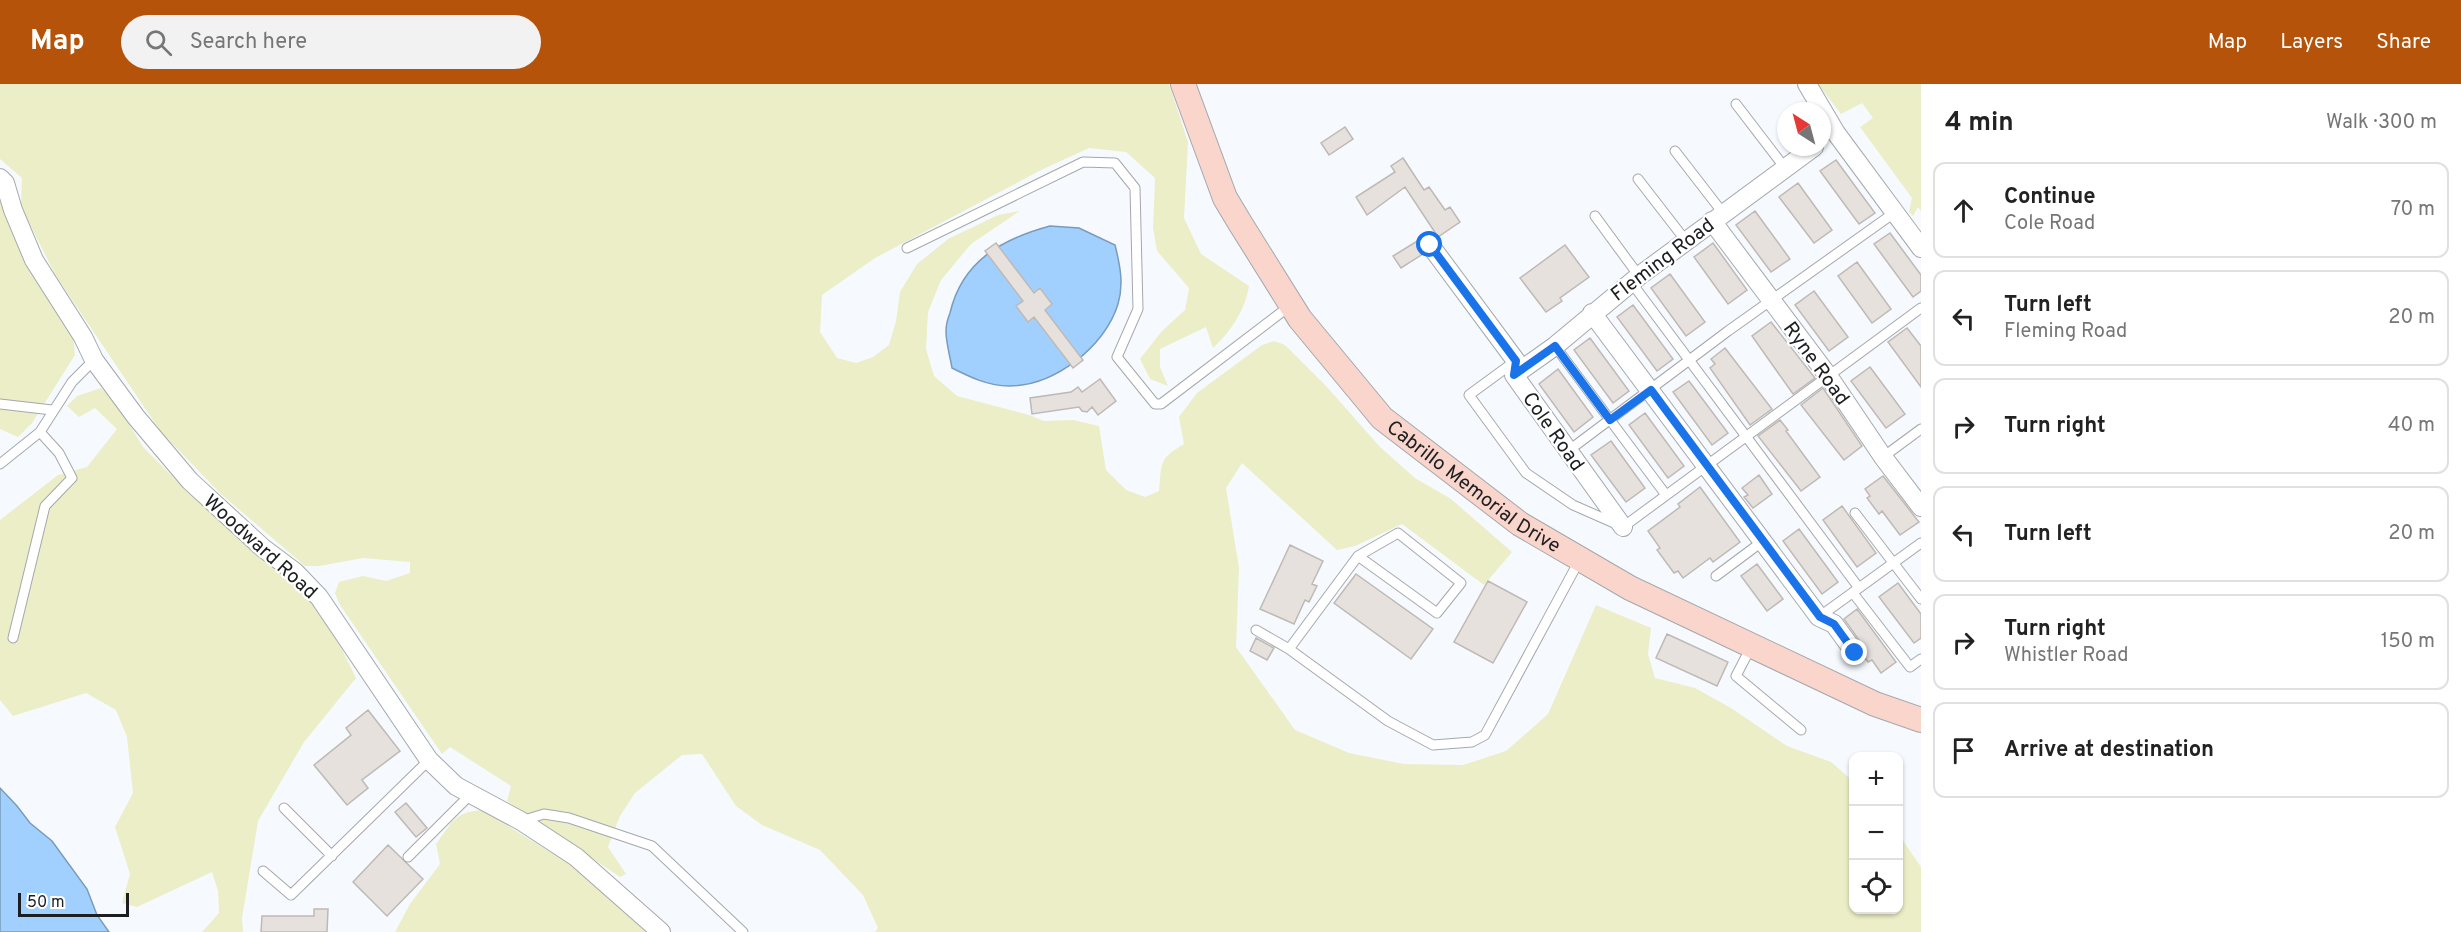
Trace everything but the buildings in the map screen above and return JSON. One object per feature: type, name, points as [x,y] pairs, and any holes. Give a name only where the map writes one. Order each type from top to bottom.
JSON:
[{"type":"main road","name":"Cabrillo Memorial Drive","points":[[1183,84],[1225,198],[1291,305],[1382,418],[1520,524],[1630,588],[1875,704],[1921,720]]},
{"type":"street","points":[[1807,84],[1814,102]]},
{"type":"street","points":[[1831,139],[1921,248]]},
{"type":"street","name":"Fleming Road","points":[[1515,368],[1555,346],[1635,279],[1802,156]]},
{"type":"street","name":"Woodward Road","points":[[0,178],[34,260],[83,337],[94,360],[136,417],[190,482],[263,548],[295,572],[319,597],[429,760],[456,786],[521,821],[576,857],[661,932]]},
{"type":"street","name":"Ryne Road","points":[[1717,217],[1772,301],[1921,507]]},
{"type":"street","name":"Cole Road","points":[[1430,245],[1515,368],[1568,450],[1623,527]]},
{"type":"street","points":[[1592,313],[1820,617],[1834,624],[1855,653]]},
{"type":"lane","points":[[1736,104],[1785,168]]},
{"type":"lane","points":[[1675,151],[1717,217]]},
{"type":"lane","points":[[907,248],[1083,162],[1115,163],[1135,188],[1138,309],[1117,357],[1155,404],[1161,404],[1291,305]]},
{"type":"lane","points":[[1638,179],[1686,241]]},
{"type":"lane","points":[[1568,450],[1691,361],[1728,331],[1894,213]]},
{"type":"lane","points":[[1594,216],[1691,361],[1747,436],[1910,667],[1921,659]]},
{"type":"lane","points":[[1515,368],[1469,395],[1526,473],[1573,505],[1623,527],[1921,308]]},
{"type":"lane","points":[[1555,346],[1666,495]]},
{"type":"lane","points":[[0,464],[40,432],[72,382],[94,360]]},
{"type":"lane","points":[[0,404],[52,410]]},
{"type":"lane","points":[[1883,457],[1921,429]]},
{"type":"lane","points":[[13,638],[45,506],[72,478],[59,453],[40,432]]},
{"type":"lane","points":[[1855,513],[1921,599]]},
{"type":"lane","points":[[1289,649],[1358,556],[1398,533],[1461,583],[1437,613],[1358,556]]},
{"type":"lane","points":[[1716,576],[1763,541]]},
{"type":"lane","points":[[1820,617],[1921,543]]},
{"type":"lane","points":[[1256,630],[1289,649],[1388,721],[1433,745],[1472,742],[1485,735],[1581,559]]},
{"type":"lane","points":[[1752,645],[1736,676],[1801,730]]},
{"type":"lane","points":[[263,871],[291,895],[429,760]]},
{"type":"lane","points":[[408,856],[471,794]]},
{"type":"lane","points":[[284,808],[332,856]]},
{"type":"lane","points":[[521,821],[544,814],[568,818],[652,846],[743,932]]},
{"type":"green space","points":[[0,84],[1169,84],[1188,142],[1184,218],[1201,254],[1249,286],[1236,320],[1213,348],[1206,327],[1160,349],[1160,367],[1168,386],[1150,379],[1140,359],[1162,331],[1185,310],[1189,288],[1157,251],[1153,228],[1155,178],[1126,152],[1089,148],[1041,170],[875,258],[822,295],[820,332],[837,358],[856,363],[873,357],[889,345],[896,321],[900,292],[917,264],[948,239],[998,215],[1020,211],[971,244],[941,280],[928,312],[926,349],[934,376],[957,396],[1044,421],[1073,420],[1099,426],[1106,470],[1126,490],[1145,497],[1159,491],[1165,458],[1184,444],[1179,417],[1197,393],[1262,345],[1274,341],[1285,345],[1327,387],[1380,447],[1415,478],[1451,499],[1512,552],[1484,585],[1402,524],[1355,546],[1337,550],[1242,463],[1226,488],[1239,568],[1236,647],[1295,730],[1349,753],[1404,764],[1463,765],[1506,751],[1548,714],[1596,605],[1651,628],[1648,654],[1655,678],[1695,688],[1731,708],[1787,746],[1831,762],[1849,778],[1849,914],[1903,914],[1903,841],[1921,867],[1921,932],[875,932],[878,928],[863,895],[820,850],[762,825],[736,806],[702,754],[682,755],[635,793],[620,816],[608,847],[626,874],[620,877],[507,801],[511,786],[450,747],[442,754],[340,605],[335,593],[339,582],[363,576],[386,581],[410,573],[410,562],[363,558],[319,566],[305,566],[221,494],[161,432],[56,276],[21,207],[22,178],[0,159]]},
{"type":"green space","points":[[1818,84],[1921,84],[1921,211],[1918,207],[1913,216],[1909,212],[1912,198],[1860,127],[1873,118],[1862,103],[1841,114]]},
{"type":"green space","points":[[0,193],[73,331],[75,355],[32,423],[18,437],[0,429]]},
{"type":"green space","points":[[101,388],[117,404],[143,447],[173,477],[303,590],[334,633],[356,678],[304,742],[258,821],[242,918],[243,932],[202,932],[219,913],[218,891],[212,872],[137,907],[122,903],[130,874],[115,827],[133,793],[127,737],[116,710],[86,693],[13,716],[0,700],[0,520],[58,475],[87,467],[117,429],[95,408],[79,417],[67,406],[77,396]]},
{"type":"green space","points":[[482,810],[579,870],[651,932],[395,932],[410,904],[440,864],[436,844],[459,816]]},
{"type":"water","points":[[1050,226],[1079,228],[1115,245],[1121,274],[1120,297],[1102,335],[1076,361],[1043,379],[1026,384],[1009,386],[986,383],[952,368],[946,326],[964,279],[974,266],[1000,246],[1032,231]]},
{"type":"water","points":[[0,788],[30,823],[52,841],[87,889],[97,915],[109,932],[0,932]]},
{"type":"route","points":[[1430,245],[1516,361],[1514,375],[1555,346],[1610,420],[1651,390],[1820,617],[1834,624],[1855,653]]}]
